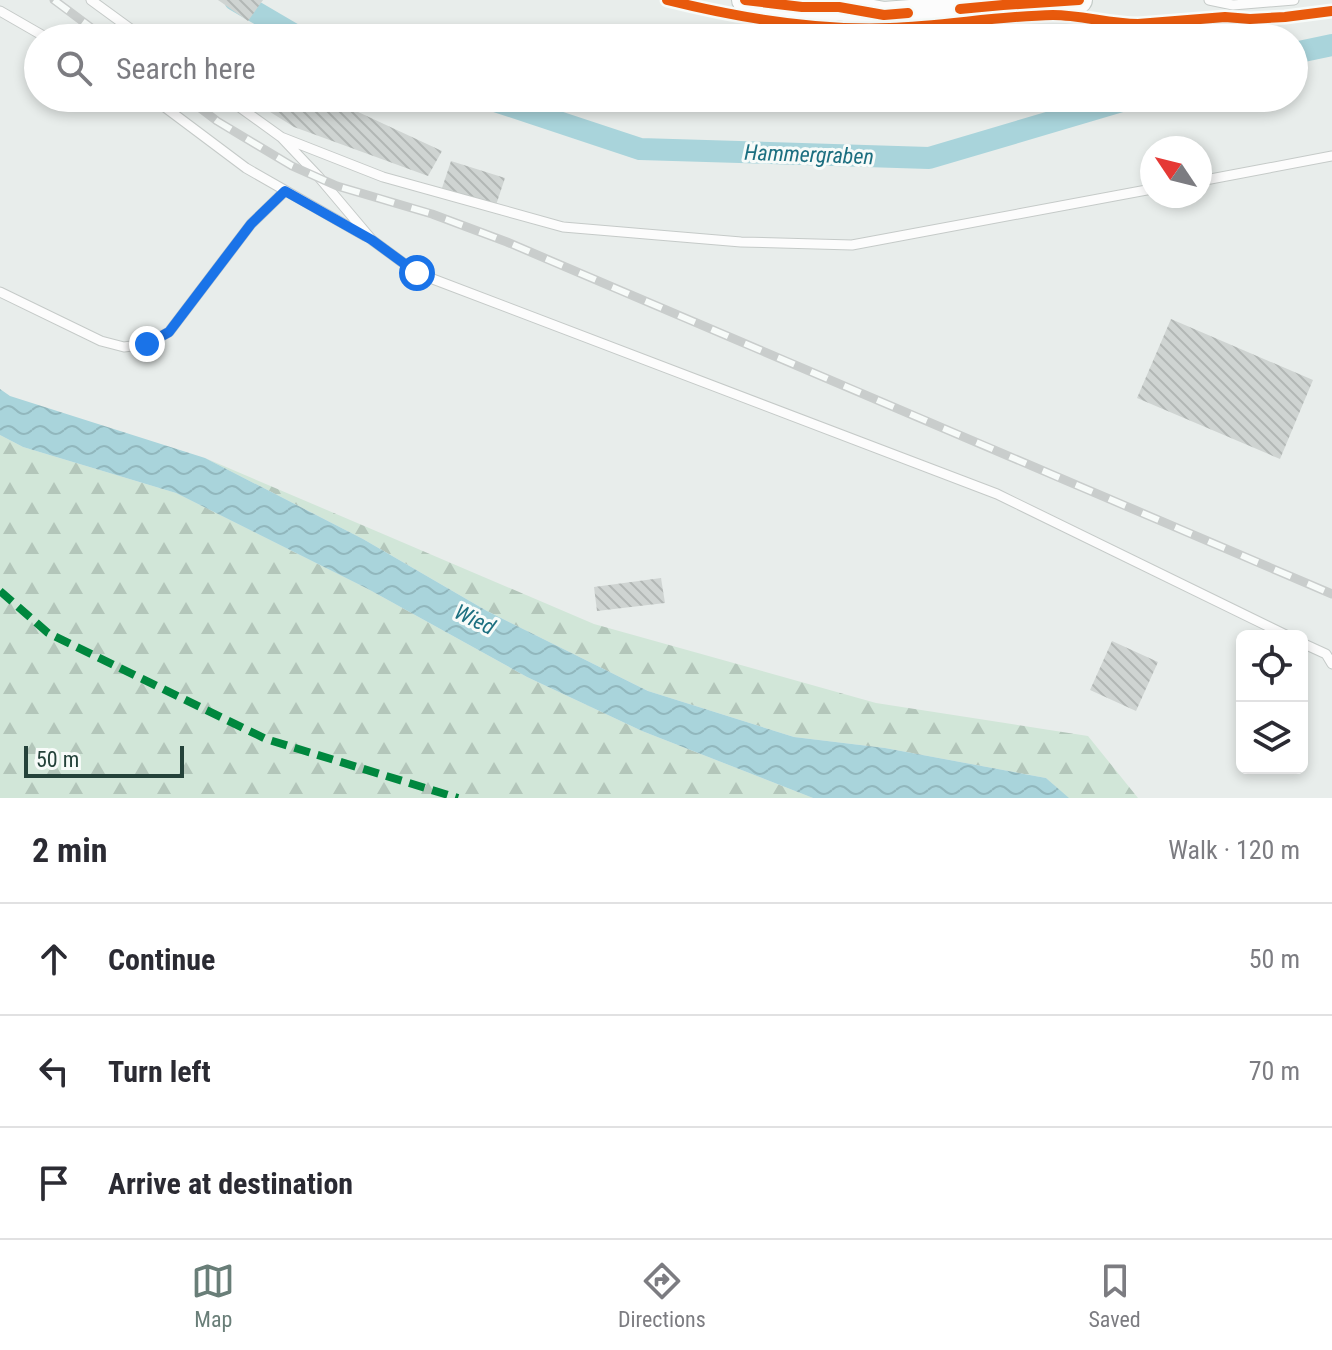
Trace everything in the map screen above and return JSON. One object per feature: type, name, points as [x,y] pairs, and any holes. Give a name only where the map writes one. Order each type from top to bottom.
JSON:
[{"type":"main road","points":[[745,0],[802,7],[839,7],[884,15],[1079,0]]},
{"type":"main road","points":[[839,7],[876,0]]},
{"type":"lane","points":[[91,0],[124,24]]},
{"type":"lane","points":[[1209,0],[1233,5],[1294,0]]},
{"type":"lane","points":[[0,11],[24,25]]},
{"type":"lane","points":[[171,112],[246,168],[372,240],[417,273],[997,494],[1276,630]]},
{"type":"lane","points":[[246,112],[281,137],[372,240]]},
{"type":"lane","points":[[281,137],[383,177],[563,227],[741,242],[852,245],[1140,191]]},
{"type":"lane","points":[[1212,179],[1332,156]]},
{"type":"lane","points":[[0,292],[101,341],[124,347],[147,344],[169,332],[251,224],[285,191]]},
{"type":"lane","points":[[1308,646],[1326,654],[1332,664]]},
{"type":"green space","points":[[0,435],[23,447],[176,493],[368,589],[527,677],[642,731],[813,798],[0,798]]},
{"type":"green space","points":[[205,458],[594,624],[876,703],[1088,736],[1138,798],[1068,798],[1046,778],[885,748],[794,737],[648,691],[487,611],[363,539]]},
{"type":"water","name":"Wied","points":[[0,389],[10,396],[205,458],[363,539],[487,611],[648,691],[794,737],[885,748],[1046,778],[1069,798],[813,798],[642,731],[527,677],[368,589],[176,493],[23,447],[0,435]]},
{"type":"building","points":[[218,0],[263,0],[248,21]]},
{"type":"building","points":[[270,112],[358,112],[442,151],[428,176],[294,127]]},
{"type":"building","points":[[451,161],[505,178],[496,205],[442,188]]},
{"type":"building","points":[[1171,319],[1313,380],[1280,459],[1137,398]]},
{"type":"building","points":[[661,578],[665,603],[597,611],[594,587]]},
{"type":"building","points":[[1112,641],[1158,662],[1136,711],[1090,690]]},
{"type":"waterway","name":"Hammergraben","points":[[235,0],[276,24]]},
{"type":"waterway","name":"Hammergraben","points":[[1308,50],[1332,45]]},
{"type":"waterway","name":"Hammergraben","points":[[528,112],[640,149],[929,158],[1085,112]]},
{"type":"railway","points":[[54,0],[86,24]]},
{"type":"railway","points":[[205,112],[292,166],[337,186],[432,214],[507,242],[1332,594]]},
{"type":"marked path","points":[[0,591],[48,633],[266,739],[458,798]]},
{"type":"cycle path","points":[[667,0],[800,24]]},
{"type":"cycle path","points":[[745,0],[802,7],[839,7],[884,15],[908,13]]},
{"type":"cycle path","points":[[960,9],[1079,0]]},
{"type":"cycle path","points":[[1138,24],[1225,17],[1285,17],[1332,11]]},
{"type":"cycle path","points":[[941,24],[1053,15],[1138,24]]},
{"type":"route","points":[[147,344],[169,332],[251,224],[285,191],[372,240],[417,273]]}]
